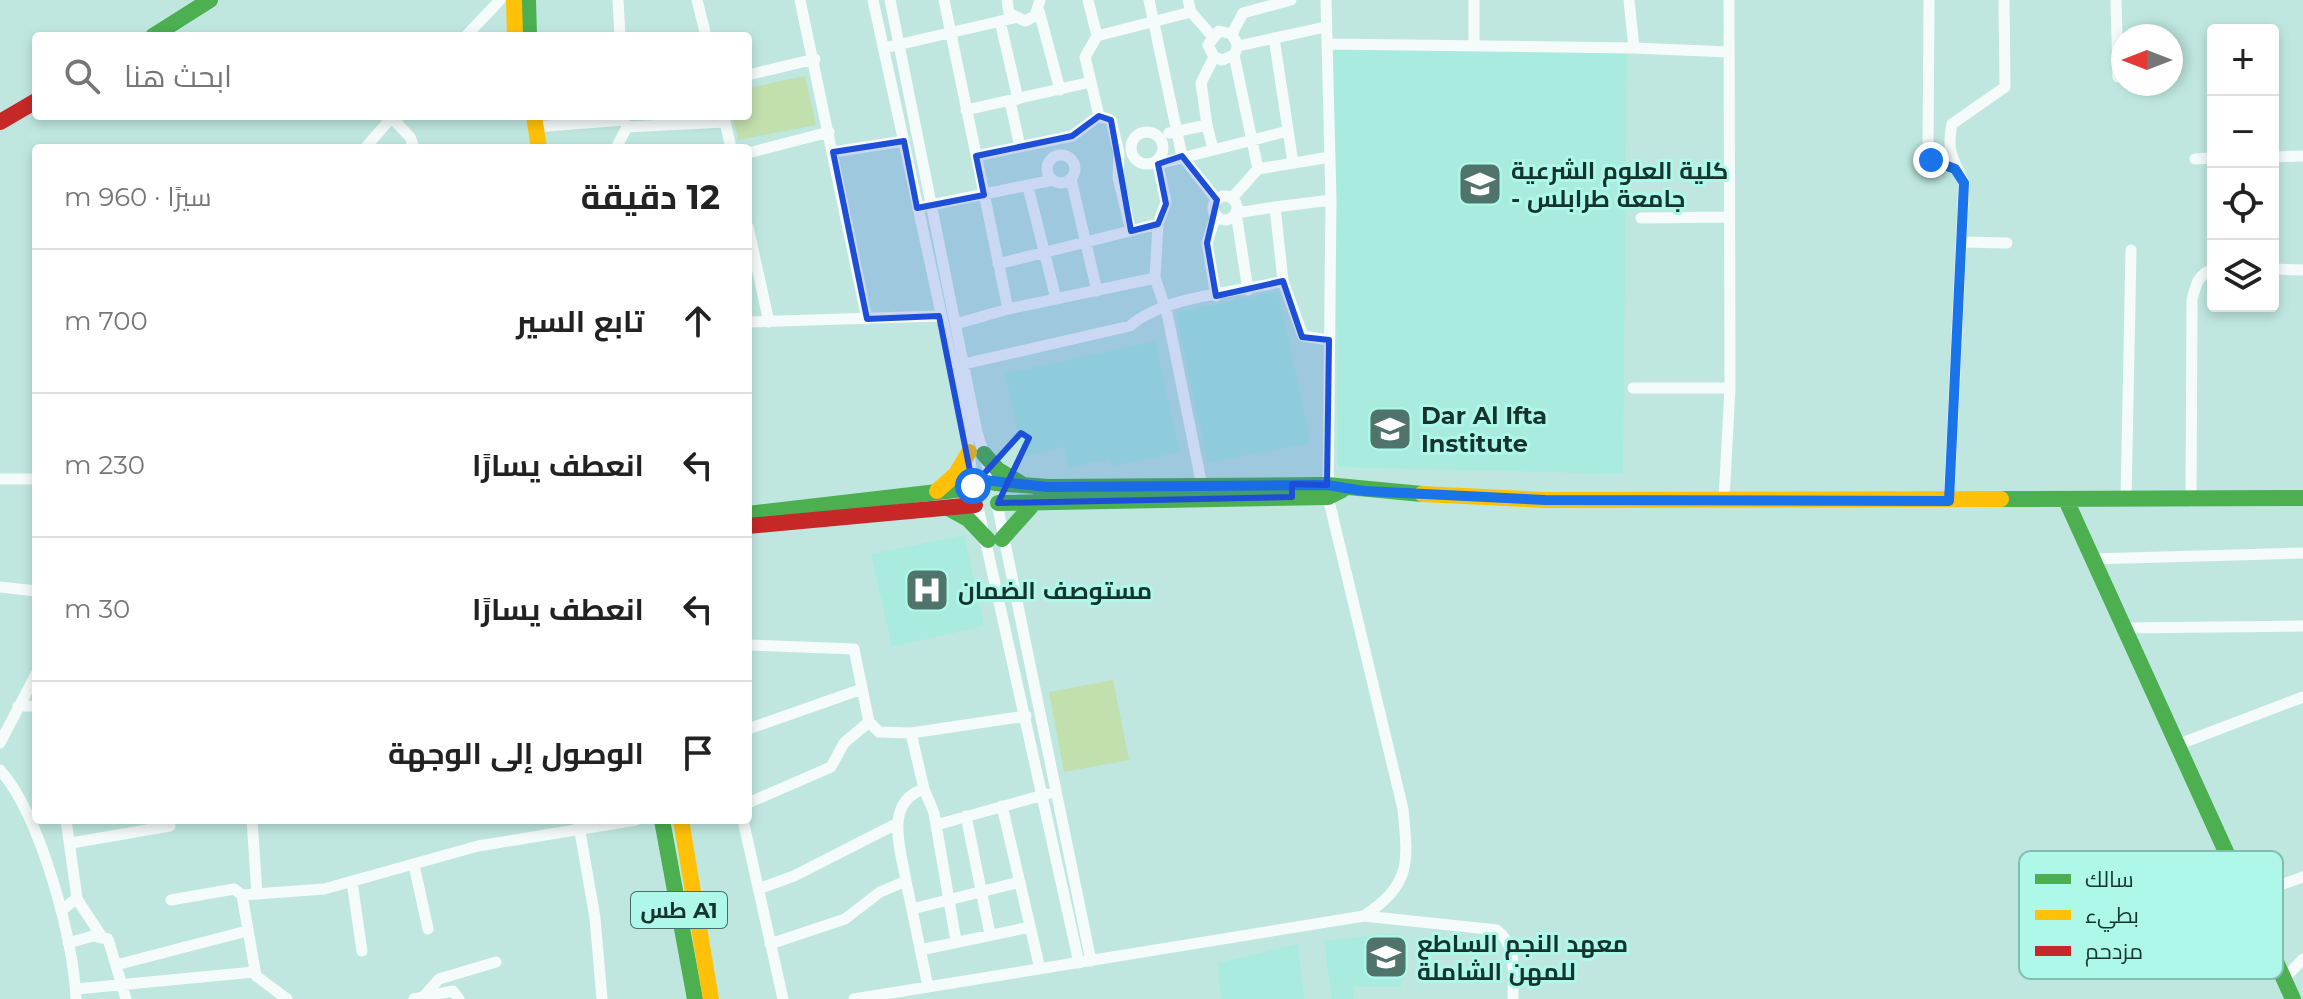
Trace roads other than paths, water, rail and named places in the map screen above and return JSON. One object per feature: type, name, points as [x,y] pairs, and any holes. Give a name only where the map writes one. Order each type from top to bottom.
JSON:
[{"type":"main road","points":[[159,32],[210,0]]},
{"type":"main road","points":[[502,0],[514,32]]},
{"type":"main road","points":[[528,0],[529,32]]},
{"type":"main road","points":[[0,122],[32,103]]},
{"type":"main road","points":[[522,120],[524,144]]},
{"type":"main road","points":[[535,122],[538,144]]},
{"type":"main road","points":[[940,498],[956,474],[976,453],[1025,486]]},
{"type":"main road","points":[[975,497],[984,480],[1025,486],[1202,486],[1545,500],[2191,501],[2303,498]]},
{"type":"main road","points":[[994,482],[1000,494],[997,504]]},
{"type":"main road","points":[[752,514],[940,498],[975,497],[988,509],[997,504],[1292,490]]},
{"type":"main road","points":[[752,525],[940,498],[995,540],[1035,502]]},
{"type":"main road","points":[[2066,500],[2225,851]]},
{"type":"main road","name":"طس A1","points":[[663,824],[708,998]]},
{"type":"main road","name":"طس A1","points":[[682,824],[708,998]]},
{"type":"main road","points":[[2284,979],[2293,999]]},
{"type":"street","points":[[470,32],[502,0]]},
{"type":"street","points":[[618,0],[620,32]]},
{"type":"street","points":[[697,0],[705,32]]},
{"type":"street","points":[[800,0],[815,59],[867,319]]},
{"type":"street","points":[[873,0],[947,354],[976,453],[994,482]]},
{"type":"street","points":[[890,0],[964,364],[976,453],[975,497],[995,540],[1022,634],[1049,794]]},
{"type":"street","points":[[944,0],[1008,309]]},
{"type":"street","points":[[1007,0],[1007,8],[1014,18]]},
{"type":"street","points":[[1088,0],[1097,36],[1085,57],[1099,116]]},
{"type":"street","points":[[1149,0],[1182,156],[1217,200],[1216,215],[1207,243],[1216,296]]},
{"type":"street","points":[[1258,169],[1232,34],[1240,15],[1264,3],[1291,0]]},
{"type":"street","points":[[1326,0],[1331,200],[1329,340],[1332,490],[1400,796],[1407,859],[1402,879],[1388,899],[1364,916]]},
{"type":"street","points":[[1474,0],[1474,46]]},
{"type":"street","points":[[1629,0],[1634,48]]},
{"type":"street","points":[[1724,499],[1730,388],[1729,0]]},
{"type":"street","points":[[1929,0],[1927,134],[1931,160],[1955,169]]},
{"type":"street","points":[[1927,134],[1952,124],[2005,87],[2004,0]]},
{"type":"street","points":[[2116,0],[2117,24]]},
{"type":"street","points":[[884,48],[1014,18],[1025,21],[1039,6]]},
{"type":"street","points":[[1039,6],[1060,90]]},
{"type":"street","points":[[1097,36],[1154,21],[1189,6],[1212,36]]},
{"type":"street","points":[[1000,21],[1020,147]]},
{"type":"street","points":[[1232,34],[1219,31],[1212,36],[1209,49],[1214,57],[1222,60],[1236,51],[1274,38],[1325,27]]},
{"type":"street","points":[[1274,38],[1293,163]]},
{"type":"street","points":[[1327,44],[1729,52]]},
{"type":"street","points":[[1213,149],[1201,83],[1214,57]]},
{"type":"street","points":[[752,74],[815,59]]},
{"type":"street","points":[[966,110],[1091,82]]},
{"type":"street","points":[[1099,116],[1111,120],[1126,152],[1140,162],[1157,162],[1288,131]]},
{"type":"street","points":[[976,156],[1072,136],[1099,116]]},
{"type":"street","points":[[368,144],[389,120]]},
{"type":"street","points":[[395,120],[413,144]]},
{"type":"street","points":[[535,122],[674,120]]},
{"type":"street","points":[[724,120],[730,144]]},
{"type":"street","points":[[617,144],[625,121]]},
{"type":"street","points":[[1949,501],[1964,183],[1955,169],[1950,150],[1952,124]]},
{"type":"street","points":[[1131,231],[1118,178],[1126,152],[1137,135],[1175,133],[1207,125]]},
{"type":"street","points":[[752,152],[829,132]]},
{"type":"street","points":[[1154,134],[1163,144],[1157,162],[1166,202],[1158,224],[1155,278],[1162,306],[1167,313],[1202,486]]},
{"type":"street","points":[[833,152],[904,141]]},
{"type":"street","points":[[1053,180],[1048,165],[1061,155],[1069,157],[1075,165],[1071,179],[1097,291]]},
{"type":"street","points":[[2279,157],[2303,156]]},
{"type":"street","points":[[1217,200],[1232,198],[1258,169],[1330,157]]},
{"type":"street","points":[[2195,159],[2207,158]]},
{"type":"street","points":[[917,209],[1053,180],[1063,183],[1071,179]]},
{"type":"street","points":[[1028,187],[1056,299]]},
{"type":"street","points":[[1232,198],[1248,290]]},
{"type":"street","points":[[1216,215],[1226,220],[1236,213],[1331,200]]},
{"type":"street","points":[[1275,207],[1283,281],[1303,336],[1329,340]]},
{"type":"street","points":[[1641,218],[1729,217]]},
{"type":"street","points":[[998,264],[1158,224]]},
{"type":"street","points":[[1962,242],[2007,243]]},
{"type":"street","points":[[752,245],[769,322]]},
{"type":"street","points":[[2126,500],[2131,250]]},
{"type":"street","points":[[2279,269],[2303,270]]},
{"type":"street","points":[[2191,501],[2192,300],[2195,285],[2207,272]]},
{"type":"street","points":[[956,324],[1008,309],[1155,278]]},
{"type":"street","points":[[947,354],[964,364],[1130,326],[1139,316],[1162,306],[1283,281]]},
{"type":"street","points":[[752,322],[939,316]]},
{"type":"street","points":[[1633,388],[1730,388]]},
{"type":"street","points":[[0,479],[32,479]]},
{"type":"street","points":[[997,504],[995,540],[1009,636],[1026,716],[1055,818],[1085,962]]},
{"type":"street","points":[[2092,559],[2303,553]]},
{"type":"street","points":[[0,587],[32,591]]},
{"type":"street","points":[[2124,628],[2303,626]]},
{"type":"street","points":[[1009,636],[1022,634]]},
{"type":"street","points":[[752,645],[854,649],[869,722],[879,732],[911,733],[1026,716]]},
{"type":"street","points":[[0,743],[6,717],[18,706],[32,681]]},
{"type":"street","points":[[752,728],[862,689]]},
{"type":"street","points":[[2177,745],[2303,697]]},
{"type":"street","points":[[18,706],[32,706]]},
{"type":"street","points":[[752,801],[831,767],[844,743],[869,722]]},
{"type":"street","points":[[911,733],[936,825],[946,901],[956,941]]},
{"type":"street","points":[[0,770],[38,838],[61,911],[76,994],[123,985],[254,972]]},
{"type":"street","points":[[924,789],[905,801],[896,824],[928,987]]},
{"type":"street","points":[[936,825],[1049,794]]},
{"type":"street","points":[[1002,806],[1040,969]]},
{"type":"street","points":[[966,816],[990,934]]},
{"type":"street","points":[[67,824],[77,899],[102,937],[110,942],[126,999]]},
{"type":"street","points":[[252,824],[257,894]]},
{"type":"street","points":[[744,824],[783,999]]},
{"type":"street","points":[[758,889],[794,876],[896,824]]},
{"type":"street","points":[[71,843],[170,826]]},
{"type":"street","points":[[171,900],[234,889],[242,895],[324,889],[478,846],[579,826],[595,918],[602,999]]},
{"type":"street","points":[[414,865],[428,929]]},
{"type":"street","points":[[2283,884],[2303,877]]},
{"type":"street","points":[[770,944],[845,919],[880,892],[906,881]]},
{"type":"street","points":[[352,882],[362,951]]},
{"type":"street","points":[[912,909],[1020,882]]},
{"type":"street","points":[[242,895],[254,972],[287,999]]},
{"type":"street","points":[[61,911],[77,899]]},
{"type":"street","points":[[854,999],[1364,916],[1497,930],[1506,937],[1512,952],[1513,999]]},
{"type":"street","points":[[920,950],[1030,927]]},
{"type":"street","points":[[116,965],[247,931]]},
{"type":"street","points":[[68,943],[102,937]]},
{"type":"street","points":[[2284,979],[2303,959]]},
{"type":"street","points":[[420,997],[439,979],[496,962]]},
{"type":"street","points":[[420,997],[453,991],[459,999]]},
{"type":"place","name":"كلية العلوم الشرعية - جامعة طرابلس","points":[[1480,184]]},
{"type":"place","name":"Dar Al Ifta Institute","points":[[1390,429]]},
{"type":"place","name":"مستوصف الضمان","points":[[927,590]]},
{"type":"place","name":"معهد النجم الساطع للمهن الشاملة","points":[[1386,957]]}]
